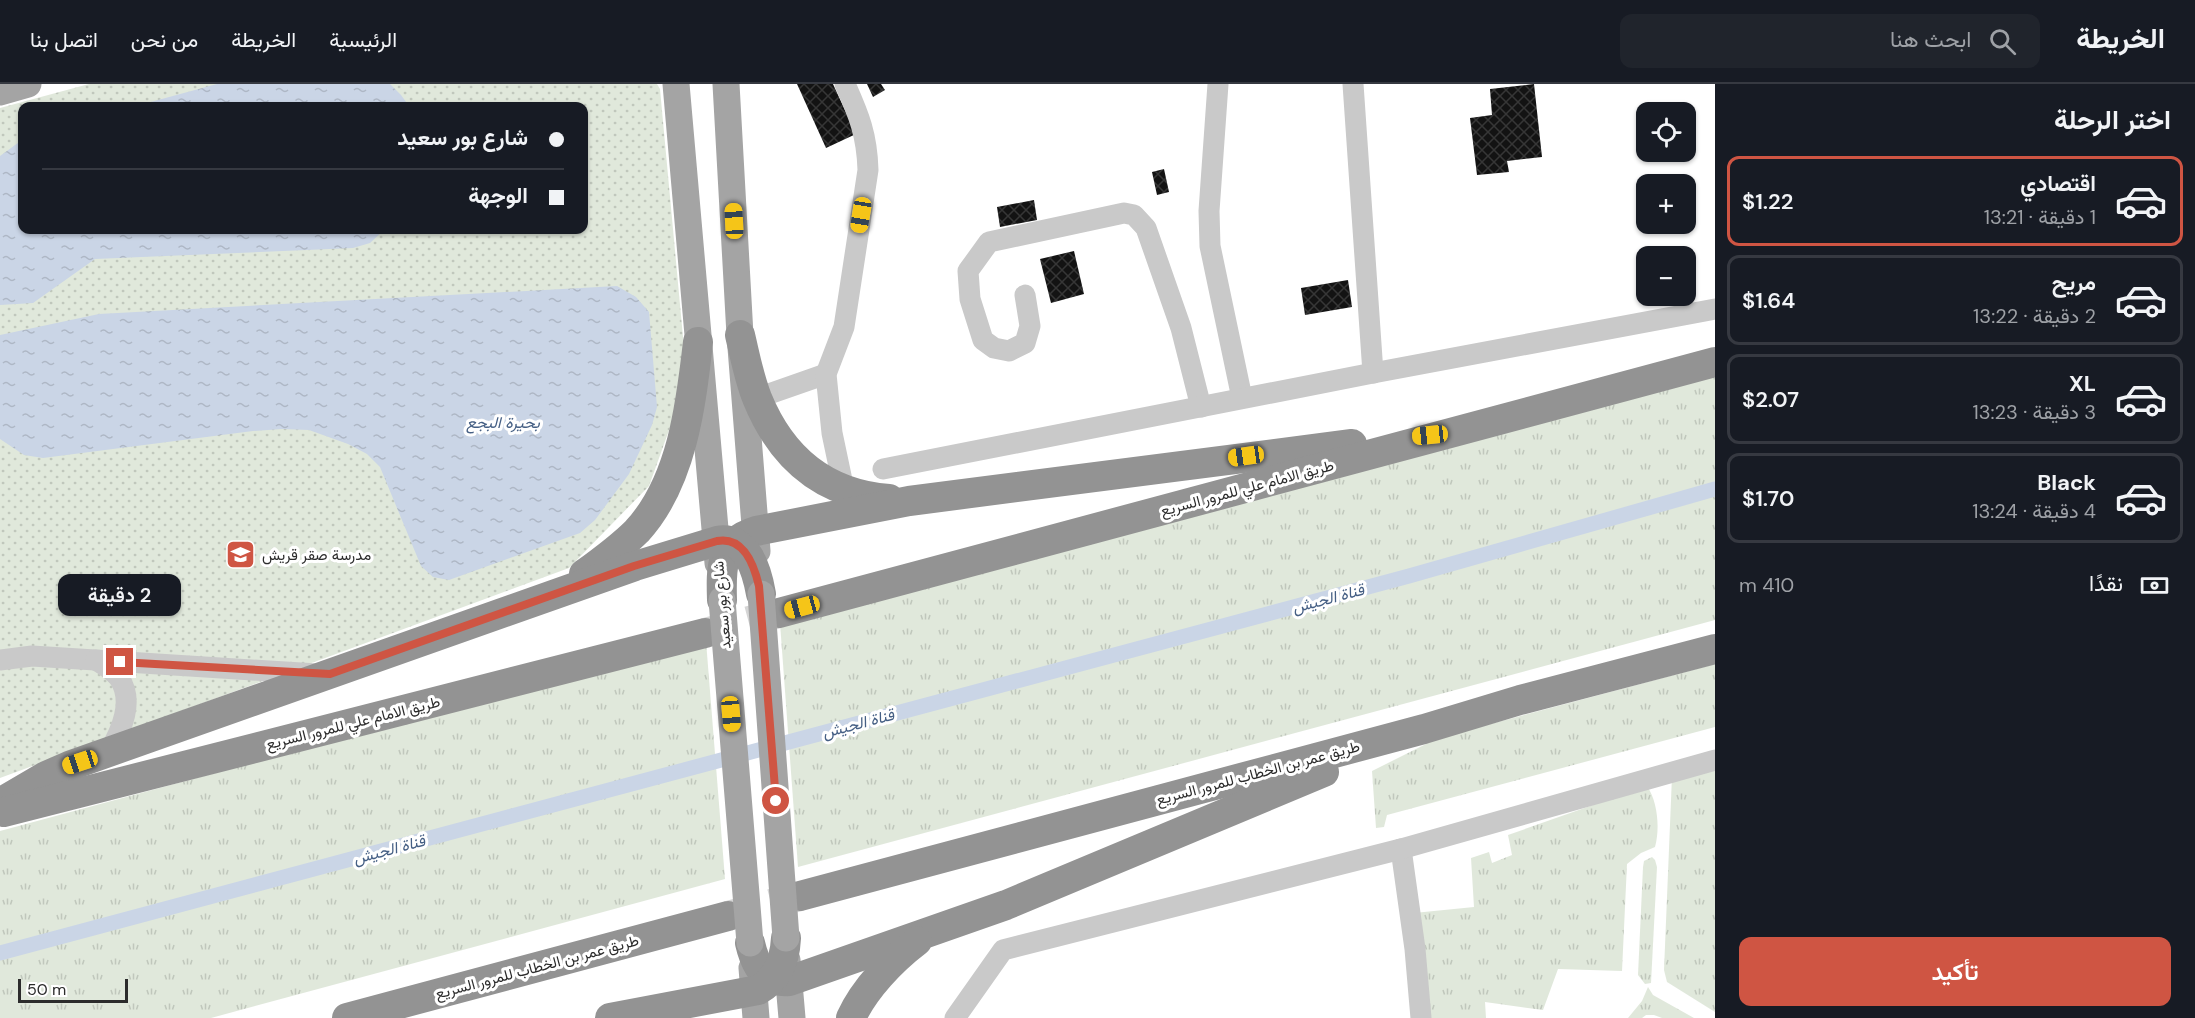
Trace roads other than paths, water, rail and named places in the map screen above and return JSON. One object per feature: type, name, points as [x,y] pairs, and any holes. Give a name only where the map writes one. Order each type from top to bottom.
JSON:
[{"type":"highway","points":[[740,335],[757,398],[777,435],[805,469],[822,481],[844,490],[879,498],[909,501]]},
{"type":"highway","points":[[550,596],[615,552],[638,530],[658,500],[682,439],[691,403],[698,342]]},
{"type":"highway","name":"طريق الامام علي للمرور السريع","points":[[770,604],[1453,432],[1715,362]]},
{"type":"highway","points":[[0,803],[57,770],[634,566],[736,546],[909,501],[1246,456],[1453,432]]},
{"type":"highway","points":[[722,600],[722,571],[736,546]]},
{"type":"highway","points":[[736,546],[753,565],[770,604]]},
{"type":"highway","name":"طريق الامام علي للمرور السريع","points":[[0,813],[705,633]]},
{"type":"highway","name":"طريق عمر بن الخطاب للمرور السريع","points":[[800,896],[1715,649]]},
{"type":"highway","points":[[610,1018],[771,977],[929,932],[1006,905],[1424,729]]},
{"type":"highway","name":"طريق عمر بن الخطاب للمرور السريع","points":[[346,1018],[728,916]]},
{"type":"highway","points":[[851,1018],[870,988],[888,968],[908,948],[929,932]]},
{"type":"highway","points":[[750,943],[755,962],[771,977]]},
{"type":"main road","points":[[0,92],[28,84]]},
{"type":"main road","name":"شارع بور سعيد","points":[[676,84],[698,342],[736,546]]},
{"type":"main road","points":[[726,84],[740,335],[736,546]]},
{"type":"main road","name":"شارع بور سعيد","points":[[722,600],[750,943]]},
{"type":"main road","points":[[770,604],[771,977],[792,1018]]},
{"type":"street","points":[[844,490],[832,433],[826,374],[843,327],[868,170],[867,150],[861,121],[845,84]]},
{"type":"street","points":[[1218,84],[1209,211],[1210,246],[1242,398]]},
{"type":"street","points":[[1353,84],[1373,372]]},
{"type":"street","points":[[1025,295],[1030,326],[1025,343],[1009,351],[994,348],[983,339],[970,299],[968,271],[988,242],[1124,213],[1134,214],[1146,228],[1153,246],[1181,328],[1201,407]]},
{"type":"street","points":[[884,469],[1373,372],[1715,309]]},
{"type":"street","points":[[757,398],[826,374]]},
{"type":"street","points":[[0,660],[32,656],[330,674]]},
{"type":"street","points":[[96,660],[119,679],[125,692],[124,720],[109,752]]},
{"type":"street","points":[[955,1018],[1004,950],[1401,849],[1715,760]]},
{"type":"street","points":[[1401,849],[1415,949],[1421,1018]]},
{"type":"water","points":[[217,84],[390,84],[406,102],[151,102]]},
{"type":"water","points":[[18,143],[18,234],[380,234],[370,243],[353,248],[95,259],[33,303],[0,305],[0,156]]},
{"type":"water","name":"بحيرة البجع","points":[[617,286],[636,297],[649,312],[657,407],[652,425],[629,474],[595,520],[580,533],[449,580],[433,577],[421,566],[380,467],[367,454],[348,444],[309,430],[253,431],[43,458],[24,455],[0,439],[0,335],[99,314]]},
{"type":"waterway","name":"قناة الجيش","points":[[0,953],[1409,576],[1715,489]]},
{"type":"tunnel","points":[[705,633],[779,613]]},
{"type":"tunnel","points":[[728,916],[800,896]]},
{"type":"place","name":"مدرسة صقر قريش","points":[[241,555]]}]
